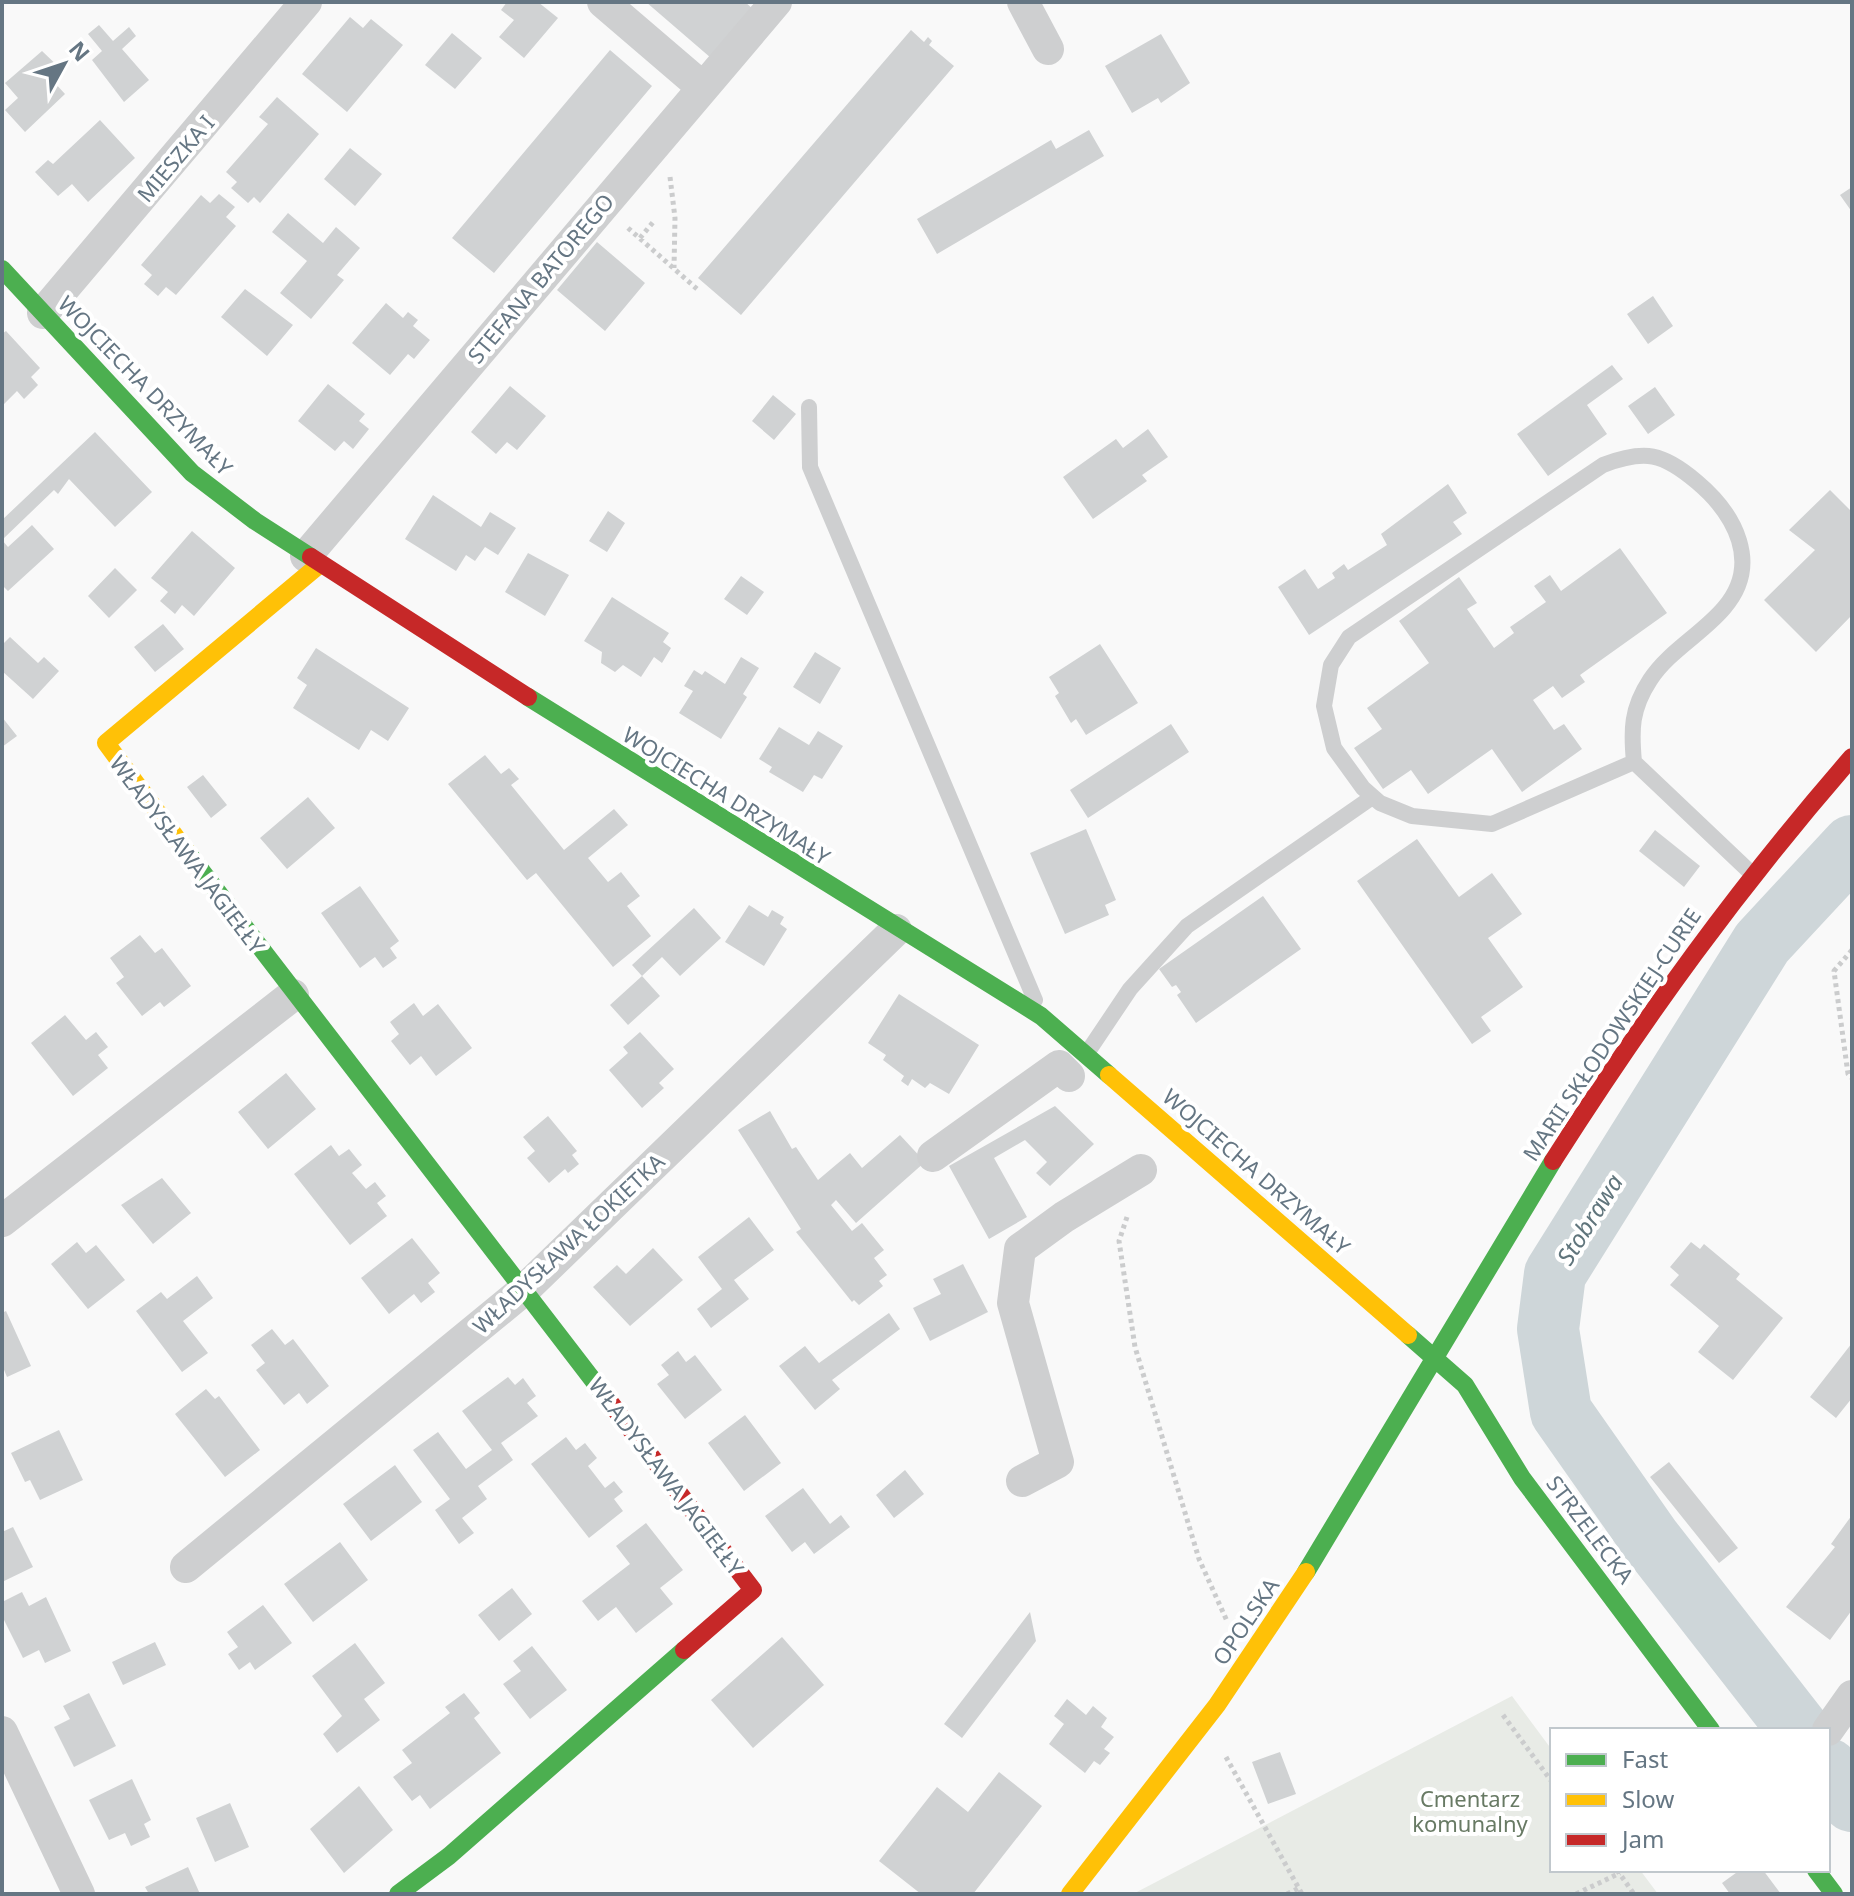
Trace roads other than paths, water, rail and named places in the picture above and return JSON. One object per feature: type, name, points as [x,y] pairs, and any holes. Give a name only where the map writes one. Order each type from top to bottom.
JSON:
[{"type":"street","name":"MIESZKA I","points":[[43,313],[306,2]]},
{"type":"street","points":[[603,2],[701,86]]},
{"type":"street","name":"STEFANA BATOREGO","points":[[313,561],[701,86],[776,2]]},
{"type":"street","points":[[1023,2],[1048,49]]},
{"type":"street","name":"WOJCIECHA DRZYMAŁY","points":[[2,269],[192,473],[313,561],[896,930],[1041,1016],[1078,1065],[1435,1357]]},
{"type":"street","name":"WŁADYSŁAWA JAGIEŁŁY","points":[[313,561],[106,743],[293,995],[525,1289],[753,1590],[449,1856],[398,1894]]},
{"type":"street","name":"MARII SKŁODOWSKIEJ-CURIE","points":[[1435,1357],[1600,1086],[1675,973],[1751,873],[1852,757]]},
{"type":"street","name":"WŁADYSŁAWA ŁOKIETKA","points":[[186,1567],[525,1289],[896,930]]},
{"type":"street","points":[[2,1221],[293,995]]},
{"type":"street","points":[[933,1156],[1059,1066],[1078,1065]]},
{"type":"street","points":[[1022,1481],[1058,1462],[1013,1303],[1020,1249],[1064,1217],[1141,1170]]},
{"type":"street","name":"STRZELECKA","points":[[1435,1357],[1465,1385],[1522,1478],[1710,1728]]},
{"type":"street","name":"OPOLSKA","points":[[1070,1894],[1217,1705],[1276,1620],[1435,1357]]},
{"type":"street","points":[[1829,1728],[1852,1696]]},
{"type":"street","points":[[2,1732],[79,1894]]},
{"type":"street","points":[[1818,1872],[1834,1894]]},
{"type":"lane","points":[[809,407],[810,467],[1041,1016]]},
{"type":"lane","points":[[1634,762],[1492,824],[1412,816],[1371,798],[1334,748],[1324,706],[1331,665],[1349,637],[1603,465],[1632,454],[1673,462],[1712,495],[1741,539],[1743,574],[1726,607],[1675,652],[1649,681],[1631,725],[1634,762],[1751,873]]},
{"type":"lane","points":[[1078,1065],[1130,989],[1187,926],[1371,798]]},
{"type":"waterway","name":"Stobrawa","points":[[1797,1728],[1650,1539],[1561,1412],[1548,1329],[1555,1274],[1762,943],[1852,846]]},
{"type":"waterway","name":"Stobrawa","points":[[1830,1772],[1852,1801]]},
{"type":"park label","name":"Cmentarz komunalny","points":[[1470,1810]]}]
